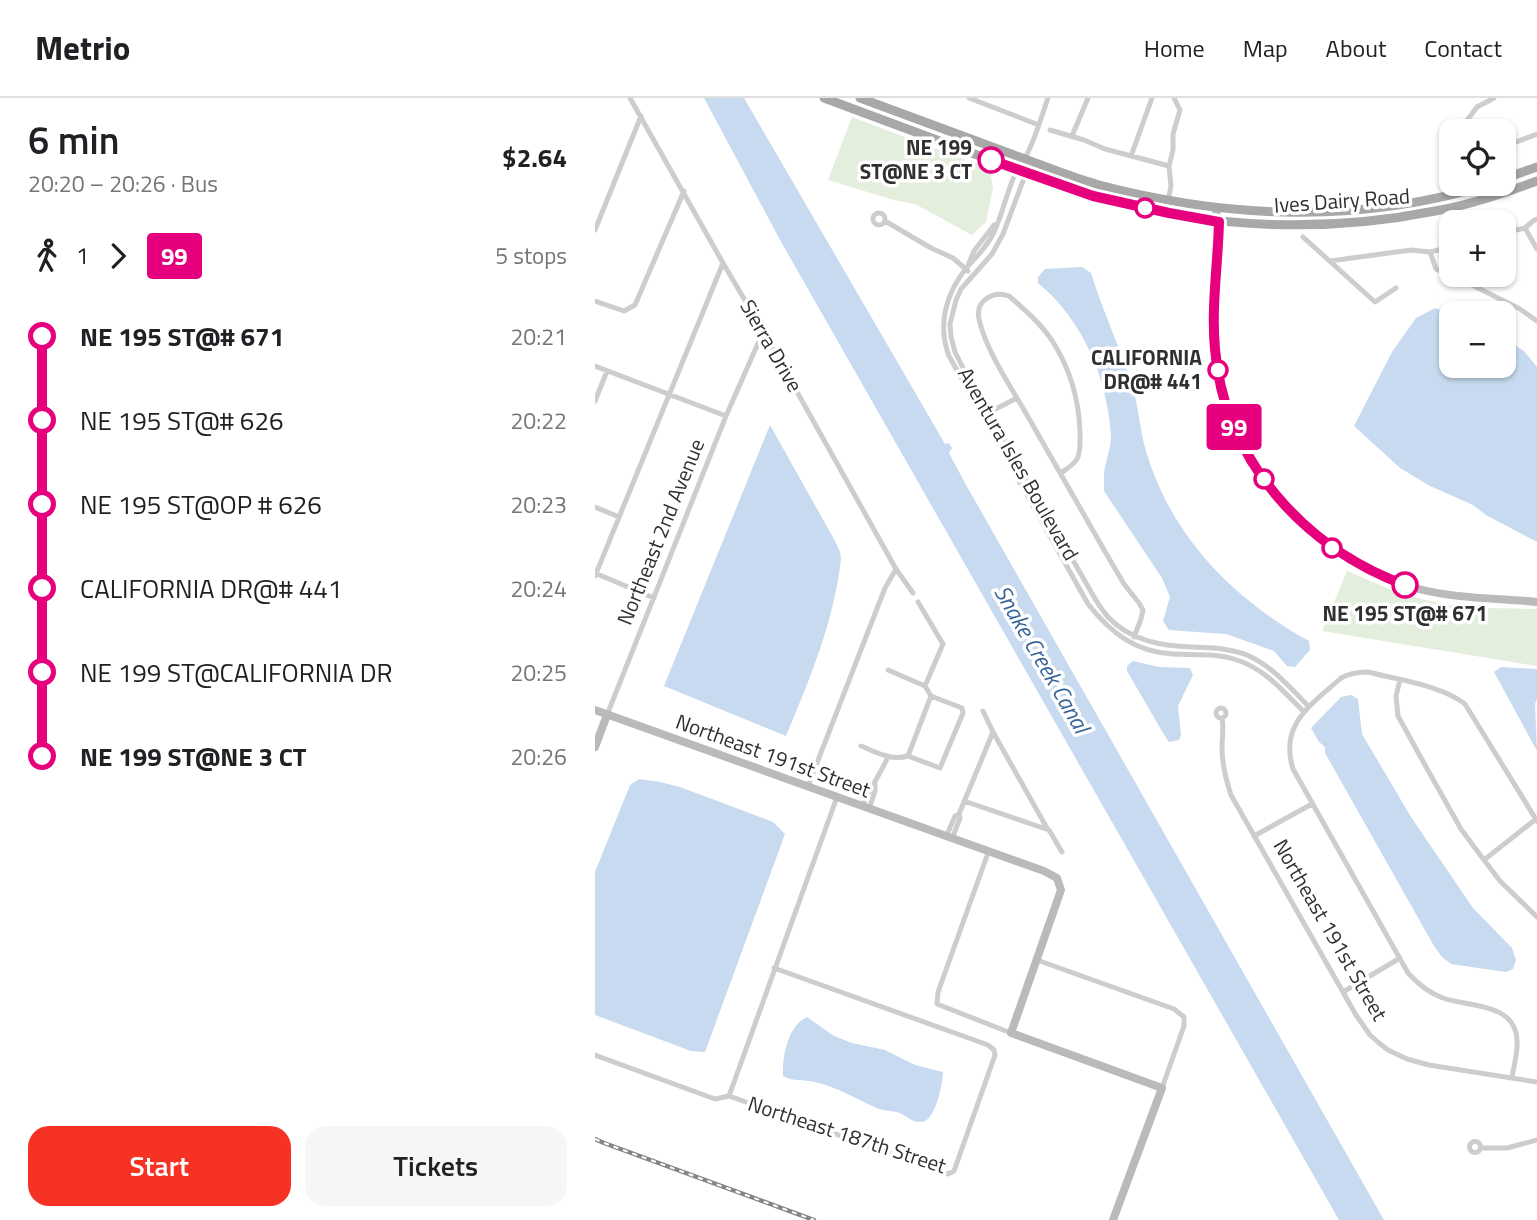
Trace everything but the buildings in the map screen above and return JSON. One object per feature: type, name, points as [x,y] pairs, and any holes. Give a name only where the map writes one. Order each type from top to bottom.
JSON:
[{"type":"main road","name":"Ives Dairy Road","points":[[824,98],[840,101],[1093,196],[1219,222],[1313,225],[1375,220],[1437,211],[1537,181]]},
{"type":"main road","name":"Ives Dairy Road","points":[[860,98],[1096,184],[1168,201],[1254,211],[1312,212],[1373,209],[1449,196]]},
{"type":"main road","points":[[1516,174],[1537,167]]},
{"type":"street","name":"Sierra Drive","points":[[631,98],[896,569],[913,593]]},
{"type":"street","points":[[969,98],[1039,125]]},
{"type":"street","name":"Aventura Isles Boulevard","points":[[1048,98],[1021,171],[1003,234],[992,254],[961,289],[956,300],[950,324],[955,352],[985,414],[1089,604],[1103,622],[1131,643],[1158,652],[1225,656],[1239,660],[1269,677],[1304,712]]},
{"type":"street","points":[[1072,136],[1088,98]]},
{"type":"street","points":[[1131,156],[1152,98]]},
{"type":"street","points":[[1468,119],[1477,107],[1495,98]]},
{"type":"street","points":[[1168,201],[1173,134],[1180,110],[1176,99]]},
{"type":"street","points":[[595,230],[641,116]]},
{"type":"street","points":[[1050,130],[1105,149],[1169,166]]},
{"type":"street","points":[[1516,142],[1537,134]]},
{"type":"street","name":"Aventura Isles Boulevard","points":[[1021,171],[989,242],[966,269],[948,300],[943,324],[949,356],[1107,616],[1134,636],[1161,645],[1218,648],[1245,654],[1271,669],[1309,707]]},
{"type":"street","points":[[595,301],[624,311],[635,305],[684,191]]},
{"type":"street","points":[[1215,208],[1219,222],[1214,321],[1220,383],[1240,442],[1267,485],[1300,521],[1329,546],[1385,578],[1414,588],[1445,594],[1537,602]]},
{"type":"street","points":[[1373,209],[1375,220]]},
{"type":"street","points":[[1516,230],[1525,228],[1537,219]]},
{"type":"street","points":[[885,220],[953,258],[973,275]]},
{"type":"street","points":[[1525,228],[1537,249]]},
{"type":"street","points":[[1303,237],[1375,302],[1396,288]]},
{"type":"street","points":[[1330,261],[1411,250],[1439,250]]},
{"type":"street","points":[[1430,252],[1436,269],[1536,318]]},
{"type":"street","points":[[654,598],[595,575],[723,263]]},
{"type":"street","points":[[1061,473],[1077,460],[1079,452],[1077,399],[1070,375],[1051,339],[1039,324],[1009,296],[995,294],[982,302],[979,309],[980,323],[991,351],[1017,398],[1124,584],[1143,610],[1142,619],[1131,643]]},
{"type":"street","name":"Northeast 2nd Avenue","points":[[595,747],[726,416],[763,331]]},
{"type":"street","points":[[595,366],[726,416]]},
{"type":"street","points":[[595,401],[607,371]]},
{"type":"street","points":[[985,414],[1017,398]]},
{"type":"street","points":[[595,507],[619,517]]},
{"type":"street","points":[[808,786],[885,588],[896,569]]},
{"type":"street","points":[[918,602],[943,644],[925,686]]},
{"type":"street","points":[[861,746],[888,757],[899,759],[908,756],[940,768],[963,713],[962,708],[932,696],[925,686],[888,670]]},
{"type":"street","points":[[1484,860],[1536,820],[1465,704],[1457,698],[1443,691],[1368,672],[1358,672],[1341,678],[1296,722],[1288,744],[1293,769],[1399,958],[1416,982],[1433,994],[1459,1003],[1488,1007],[1506,1017],[1517,1036],[1512,1077]]},
{"type":"street","points":[[1400,680],[1396,696],[1398,716],[1461,828],[1500,881],[1537,917]]},
{"type":"street","points":[[908,756],[932,696]]},
{"type":"street","name":"Northeast 191st Street","points":[[595,710],[1044,871],[1057,878],[1061,890],[1037,960]]},
{"type":"street","points":[[983,711],[1062,852]]},
{"type":"street","name":"Northeast 191st Street","points":[[1222,718],[1223,763],[1231,795],[1362,1026],[1388,1050],[1418,1063],[1537,1082]]},
{"type":"street","points":[[949,838],[955,816],[959,814],[993,732]]},
{"type":"street","points":[[866,807],[870,789],[888,757]]},
{"type":"street","points":[[729,1096],[837,797]]},
{"type":"street","points":[[964,801],[1049,830]]},
{"type":"street","points":[[1254,836],[1312,804]]},
{"type":"street","points":[[988,853],[938,992],[937,1003],[1162,1088]]},
{"type":"street","points":[[1343,992],[1399,958]]},
{"type":"street","points":[[1011,1033],[1037,960],[1174,1009],[1184,1017],[1184,1026],[1113,1220]]},
{"type":"street","name":"Northeast 187th Street","points":[[595,1055],[715,1099],[729,1096],[948,1174],[954,1171],[995,1055],[994,1049],[774,968]]},
{"type":"street","points":[[1481,1148],[1507,1148],[1537,1140]]},
{"type":"green space","points":[[852,117],[990,169],[993,188],[986,222],[972,235],[915,204],[828,180]]},
{"type":"green space","points":[[1347,571],[1392,590],[1450,605],[1537,609],[1537,666],[1322,631]]},
{"type":"water","name":"Snake Creek Canal","points":[[704,98],[744,98],[945,444],[949,443],[952,448],[949,453],[965,483],[1384,1220],[1339,1220],[780,240]]},
{"type":"water","points":[[1082,267],[1091,273],[1123,359],[1135,397],[1146,451],[1171,511],[1208,562],[1231,585],[1255,606],[1309,641],[1310,650],[1295,667],[1287,666],[1274,651],[1226,634],[1169,630],[1163,621],[1170,597],[1162,578],[1104,491],[1111,437],[1105,394],[1098,373],[1090,352],[1068,315],[1038,283],[1038,277],[1045,269]]},
{"type":"water","points":[[1435,308],[1439,310],[1439,378],[1516,378],[1516,346],[1537,367],[1537,542],[1486,515],[1473,505],[1430,486],[1400,468],[1354,426],[1392,352],[1416,318]]},
{"type":"water","points":[[770,425],[835,541],[841,559],[827,627],[786,736],[664,686]]},
{"type":"water","points":[[1133,661],[1159,667],[1190,668],[1193,675],[1178,706],[1181,735],[1179,740],[1169,742],[1163,733],[1127,671],[1127,666]]},
{"type":"water","points":[[1501,667],[1537,669],[1537,751],[1494,672]]},
{"type":"water","points":[[1351,695],[1358,699],[1362,734],[1411,817],[1473,908],[1512,948],[1516,960],[1513,969],[1506,972],[1451,964],[1434,946],[1325,753],[1325,747],[1311,728],[1341,697]]},
{"type":"water","points":[[639,779],[680,787],[773,822],[785,834],[705,1052],[691,1051],[595,1015],[595,872],[630,785]]},
{"type":"water","points":[[807,1017],[834,1036],[885,1050],[915,1065],[943,1072],[938,1099],[929,1118],[921,1122],[915,1121],[900,1113],[879,1109],[823,1084],[783,1076],[787,1042],[795,1027]]},
{"type":"railway","points":[[595,1139],[814,1220]]},
{"type":"bus line","name":"99","points":[[991,160],[1093,196],[1219,222],[1215,349],[1220,383],[1240,442],[1267,485],[1300,521],[1329,546],[1355,563],[1405,585]]},
{"type":"place","name":"NE 199 ST@NE 3 CT","points":[[991,160]]},
{"type":"place","name":"CALIFORNIA DR@# 441","points":[[1218,370]]},
{"type":"place","name":"NE 195 ST@# 671","points":[[1405,585]]}]
